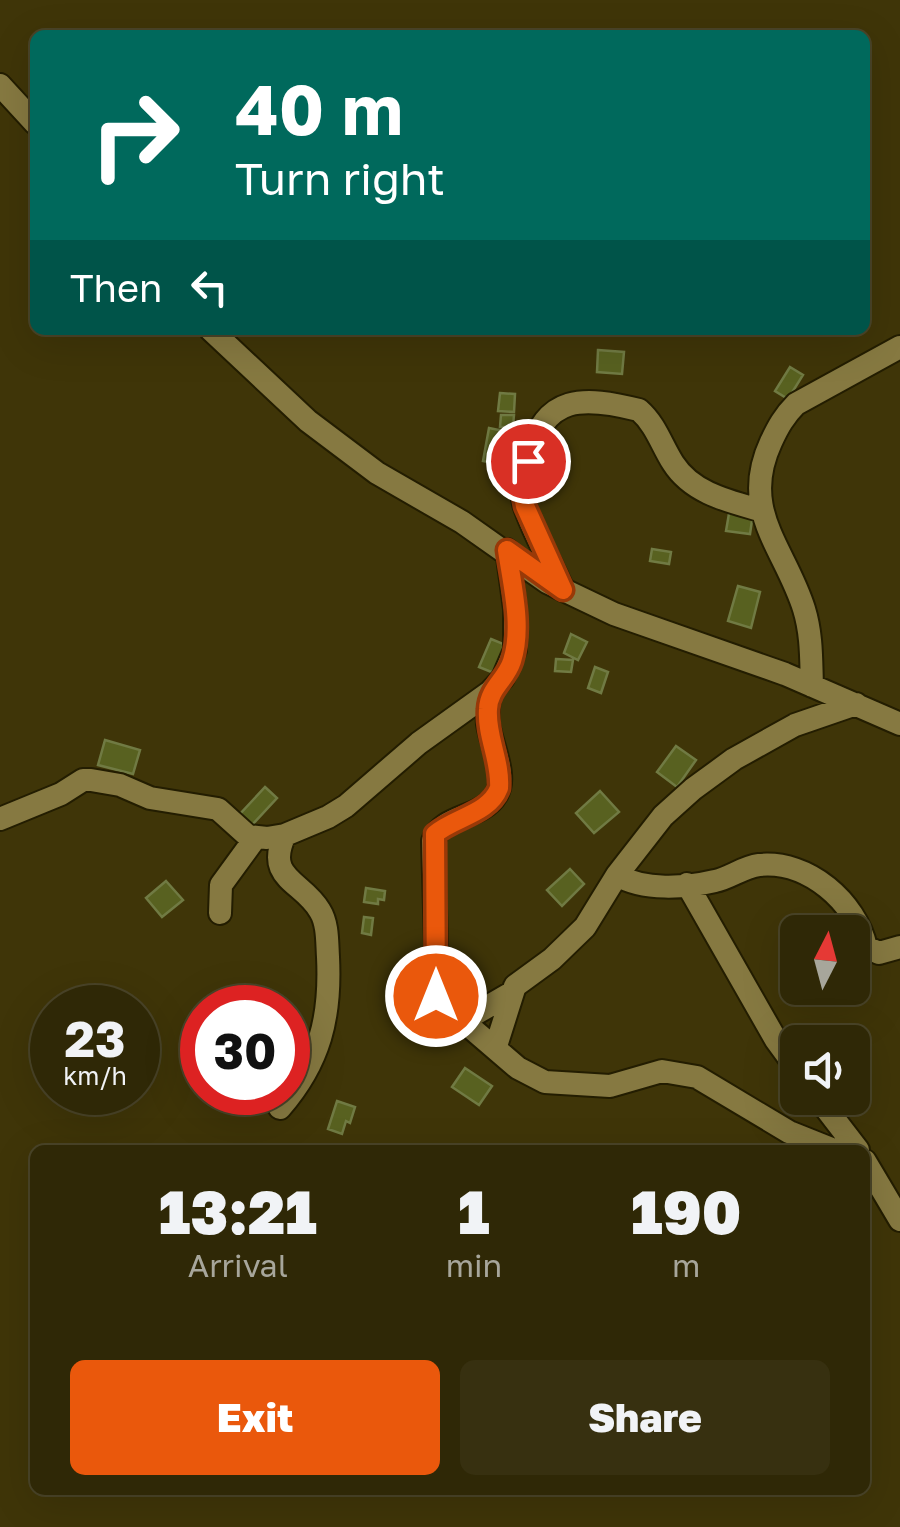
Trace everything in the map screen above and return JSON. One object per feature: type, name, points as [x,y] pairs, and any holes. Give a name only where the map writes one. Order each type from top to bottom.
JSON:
[{"type":"street","points":[[0,85],[30,118]]},
{"type":"street","points":[[216,335],[308,421],[377,474],[507,550],[563,590],[614,614],[706,644],[900,724]]},
{"type":"street","points":[[812,686],[809,624],[760,510],[764,456],[784,416],[796,404],[900,347]]},
{"type":"street","points":[[563,590],[523,496],[532,443],[547,415],[557,407],[604,404],[639,410],[676,467],[694,485],[721,499],[760,510]]},
{"type":"street","points":[[0,819],[62,794],[83,780],[106,781],[150,798],[218,809],[240,833],[256,837],[285,834],[328,817],[490,692],[511,665],[515,608],[507,550]]},
{"type":"street","points":[[490,692],[488,726],[500,780],[497,795],[482,808],[435,834],[436,1004],[442,1015],[461,1022],[496,1046],[518,1068],[545,1082],[610,1086],[662,1071],[681,1072],[697,1077],[789,1132],[822,1145]]},
{"type":"street","points":[[461,1022],[512,992],[584,927],[662,816],[707,779],[795,725],[856,704]]},
{"type":"street","points":[[285,834],[279,847],[280,865],[286,878],[321,912],[326,926],[328,1007],[310,1067]]},
{"type":"street","points":[[220,913],[220,885],[256,837]]},
{"type":"street","points":[[617,875],[643,884],[687,884],[716,881],[762,865],[786,869],[821,883],[850,908],[862,929],[866,947],[879,953],[900,947]]},
{"type":"street","points":[[687,884],[780,1042]]},
{"type":"street","points":[[496,1046],[512,992]]},
{"type":"street","points":[[831,1115],[854,1145]]},
{"type":"street","points":[[870,1169],[900,1220]]},
{"type":"building","points":[[598,350],[624,352],[622,374],[597,372]]},
{"type":"building","points":[[790,367],[803,375],[788,399],[775,391]]},
{"type":"building","points":[[500,393],[515,394],[514,412],[498,411]]},
{"type":"building","points":[[501,415],[514,415],[513,427],[500,427]]},
{"type":"building","points":[[489,428],[509,432],[503,465],[483,461]]},
{"type":"building","points":[[732,496],[755,500],[750,534],[726,531]]},
{"type":"building","points":[[652,549],[671,552],[669,564],[650,561]]},
{"type":"building","points":[[738,586],[760,592],[751,628],[728,621]]},
{"type":"building","points":[[571,634],[587,642],[578,660],[564,653]]},
{"type":"building","points":[[491,639],[513,648],[501,676],[479,667]]},
{"type":"building","points":[[556,659],[573,660],[571,672],[555,671]]},
{"type":"building","points":[[595,667],[608,672],[601,693],[588,688]]},
{"type":"building","points":[[105,740],[140,750],[133,774],[98,765]]},
{"type":"building","points":[[676,746],[696,760],[677,787],[657,772]]},
{"type":"building","points":[[265,787],[277,798],[252,825],[240,814]]},
{"type":"building","points":[[600,791],[619,812],[594,833],[576,813]]},
{"type":"building","points":[[570,869],[584,884],[562,906],[547,890]]},
{"type":"building","points":[[166,881],[183,900],[162,917],[146,898]]},
{"type":"building","points":[[366,888],[385,891],[384,900],[378,899],[378,904],[364,902]]},
{"type":"building","points":[[364,917],[373,918],[371,935],[362,933]]},
{"type":"building","points":[[418,997],[433,1017],[414,1031],[399,1011]]},
{"type":"building","points":[[465,1068],[492,1086],[479,1105],[452,1087]]},
{"type":"building","points":[[337,1101],[355,1107],[342,1134],[328,1129]]},
{"type":"route","points":[[436,996],[435,834],[482,808],[497,795],[499,788],[488,709],[490,692],[504,678],[515,650],[515,608],[507,550],[563,590],[525,506],[528,461]]}]
